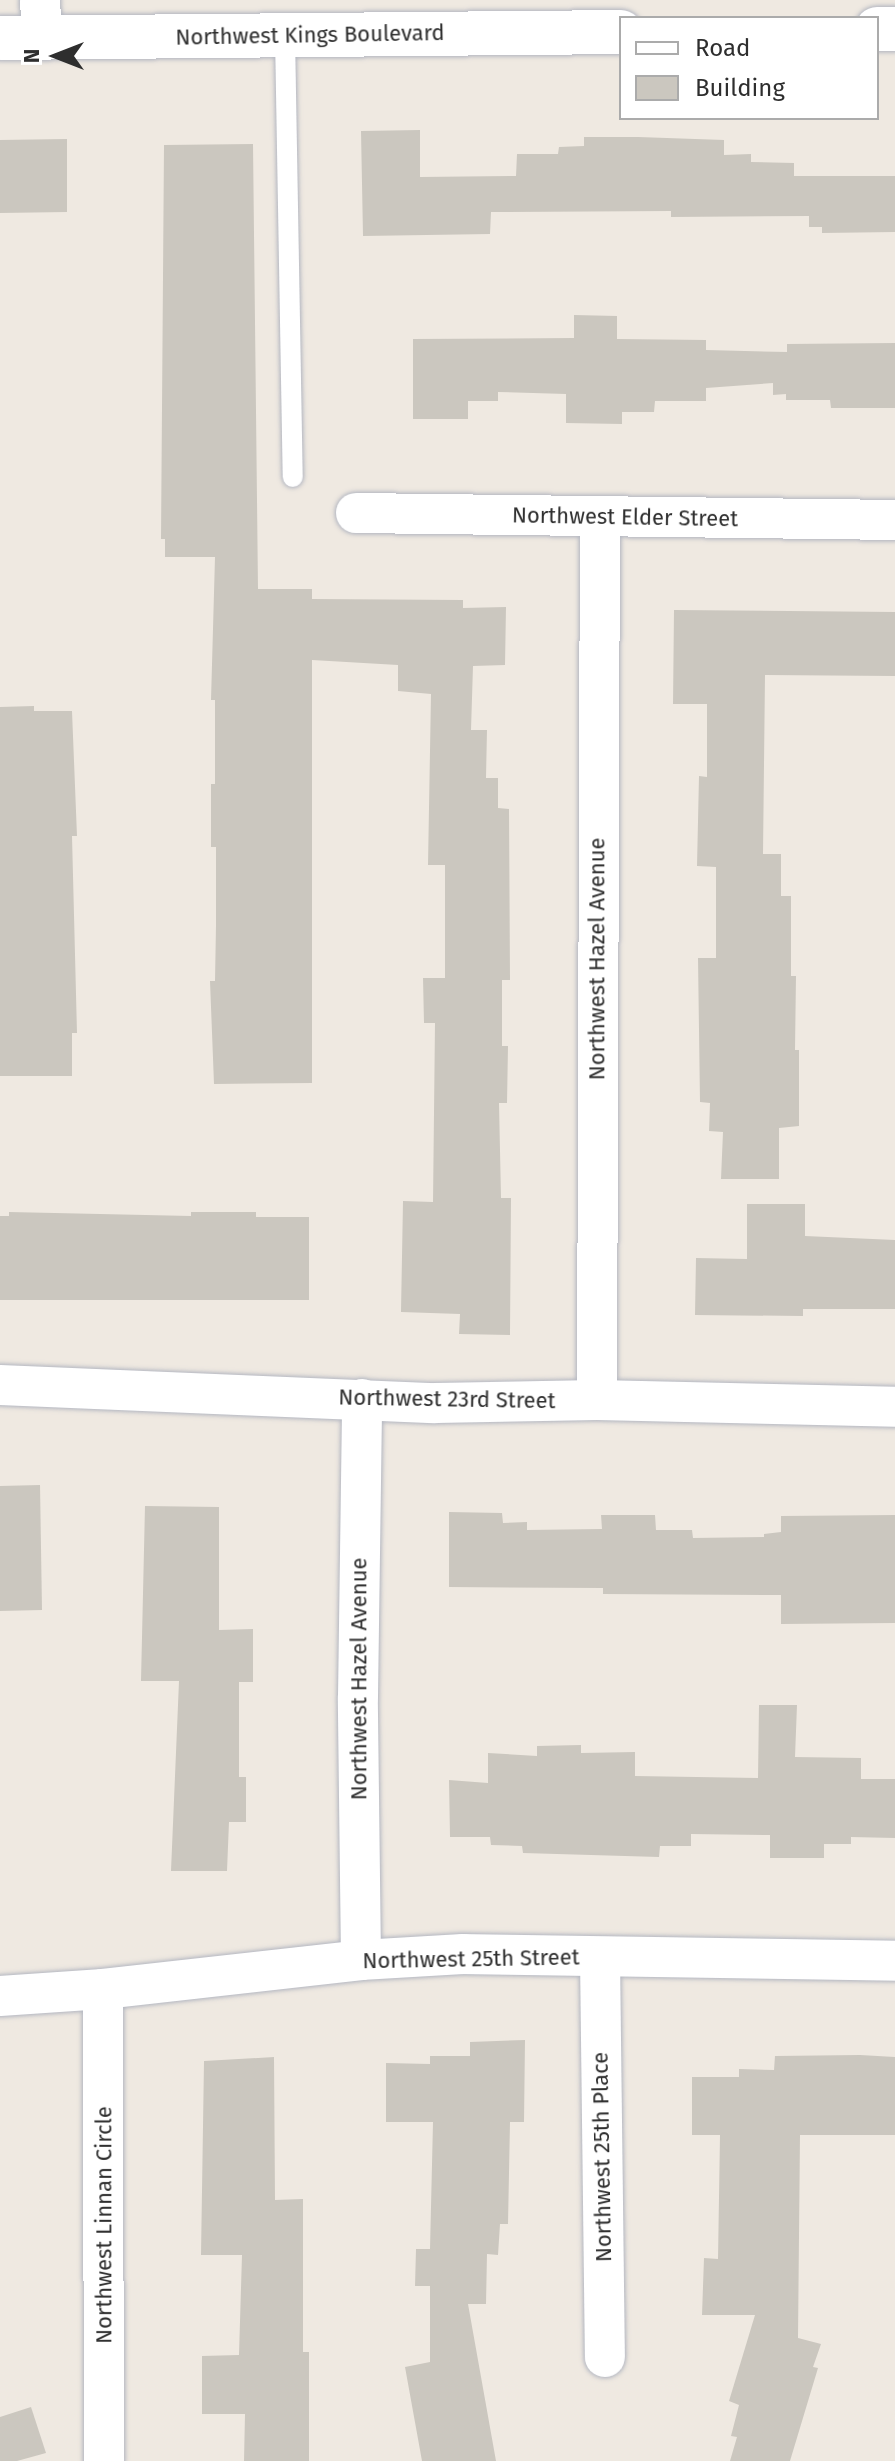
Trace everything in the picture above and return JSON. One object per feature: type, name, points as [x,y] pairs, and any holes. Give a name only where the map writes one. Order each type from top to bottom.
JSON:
[{"type":"main road","name":"Northwest Kings Boulevard","points":[[28,25],[285,35],[619,32]]},
{"type":"street","name":"Northwest Elder Street","points":[[356,513],[895,520]]},
{"type":"street","name":"Northwest Hazel Avenue","points":[[597,1400],[600,518]]},
{"type":"street","name":"Northwest 23rd Street","points":[[0,1385],[435,1403],[597,1400],[895,1407]]},
{"type":"street","name":"Northwest Hazel Avenue","points":[[361,1960],[358,1697],[362,1399]]},
{"type":"street","name":"Northwest 25th Street","points":[[0,1996],[103,1989],[361,1960],[463,1954],[895,1961]]},
{"type":"street","name":"Northwest 25th Place","points":[[600,1957],[605,2357]]},
{"type":"street","name":"Northwest Linnan Circle","points":[[103,1989],[104,2461]]},
{"type":"lane","points":[[285,35],[293,477]]},
{"type":"building","points":[[420,130],[420,177],[516,176],[517,154],[558,154],[559,147],[584,146],[584,137],[724,140],[724,155],[751,154],[751,162],[794,163],[794,176],[895,176],[895,232],[822,233],[822,227],[809,227],[809,216],[671,217],[671,211],[491,212],[490,234],[363,236],[361,131]]},
{"type":"building","points":[[67,139],[67,212],[0,213],[0,140]]},
{"type":"building","points":[[253,144],[258,589],[312,589],[312,599],[463,600],[463,608],[506,607],[505,665],[473,666],[471,730],[487,730],[486,778],[498,778],[498,808],[509,809],[510,980],[502,980],[502,1046],[508,1046],[507,1103],[499,1103],[501,1198],[511,1198],[510,1335],[459,1334],[460,1314],[401,1312],[403,1201],[433,1202],[435,1023],[424,1023],[423,978],[445,978],[445,865],[428,865],[431,694],[398,691],[398,665],[312,660],[312,1083],[214,1084],[210,981],[215,981],[216,925],[216,847],[211,847],[211,784],[215,784],[215,700],[211,700],[215,557],[165,557],[165,539],[161,539],[164,145]]},
{"type":"building","points":[[574,315],[617,316],[617,339],[706,340],[706,350],[787,352],[787,344],[895,343],[895,408],[831,408],[830,400],[786,400],[786,394],[773,395],[773,383],[706,388],[706,401],[655,401],[654,412],[622,412],[622,424],[566,423],[566,394],[498,392],[498,401],[468,401],[468,419],[413,419],[413,339],[574,338]]},
{"type":"building","points":[[674,610],[895,612],[895,676],[765,675],[763,854],[781,854],[781,896],[791,896],[791,976],[796,976],[795,1050],[799,1050],[799,1126],[779,1128],[779,1179],[721,1179],[723,1132],[709,1131],[710,1103],[700,1102],[698,958],[716,958],[716,867],[697,866],[699,776],[707,777],[707,704],[673,704]]},
{"type":"building","points":[[34,706],[34,711],[72,711],[77,836],[72,836],[77,1033],[72,1033],[72,1076],[0,1076],[0,707]]},
{"type":"building","points":[[747,1204],[805,1204],[805,1236],[895,1240],[895,1309],[803,1309],[803,1316],[695,1315],[696,1258],[747,1259]]},
{"type":"building","points":[[9,1212],[191,1216],[191,1212],[256,1212],[256,1217],[309,1217],[309,1300],[0,1300],[0,1216],[9,1216]]},
{"type":"building","points":[[40,1485],[42,1610],[0,1611],[0,1486]]},
{"type":"building","points":[[145,1506],[219,1507],[219,1630],[253,1629],[253,1682],[239,1682],[239,1777],[246,1777],[246,1822],[229,1822],[227,1871],[171,1871],[179,1681],[141,1681]]},
{"type":"building","points":[[449,1512],[502,1513],[503,1523],[527,1522],[527,1530],[602,1529],[601,1515],[655,1515],[656,1530],[692,1530],[693,1538],[764,1537],[764,1534],[781,1532],[781,1516],[895,1515],[895,1623],[781,1624],[781,1595],[603,1594],[603,1588],[449,1587]]},
{"type":"building","points":[[759,1705],[797,1705],[795,1757],[861,1758],[861,1779],[895,1779],[895,1838],[851,1837],[851,1844],[824,1844],[824,1858],[770,1858],[770,1835],[691,1834],[691,1846],[660,1846],[659,1857],[523,1853],[522,1846],[491,1845],[490,1837],[450,1837],[449,1780],[488,1783],[488,1753],[537,1756],[537,1746],[581,1745],[581,1753],[635,1752],[635,1776],[758,1778]]},
{"type":"building","points":[[525,2040],[524,2122],[510,2122],[508,2224],[500,2224],[498,2255],[487,2254],[486,2304],[468,2304],[496,2461],[422,2461],[405,2367],[430,2362],[430,2286],[415,2286],[416,2249],[430,2249],[433,2122],[386,2122],[386,2063],[430,2064],[430,2056],[470,2056],[470,2042]]},
{"type":"building","points":[[775,2056],[895,2057],[895,2135],[800,2135],[798,2338],[821,2344],[813,2367],[818,2368],[790,2461],[730,2461],[737,2437],[731,2436],[739,2405],[729,2401],[755,2315],[702,2315],[704,2258],[718,2259],[720,2135],[692,2135],[692,2077],[739,2077],[739,2069],[774,2070]]},
{"type":"building","points":[[274,2057],[275,2200],[303,2199],[303,2352],[309,2352],[309,2461],[244,2461],[245,2414],[202,2414],[202,2356],[239,2355],[242,2255],[201,2255],[204,2061]]},
{"type":"building","points":[[31,2407],[46,2453],[17,2461],[0,2461],[0,2417]]}]
